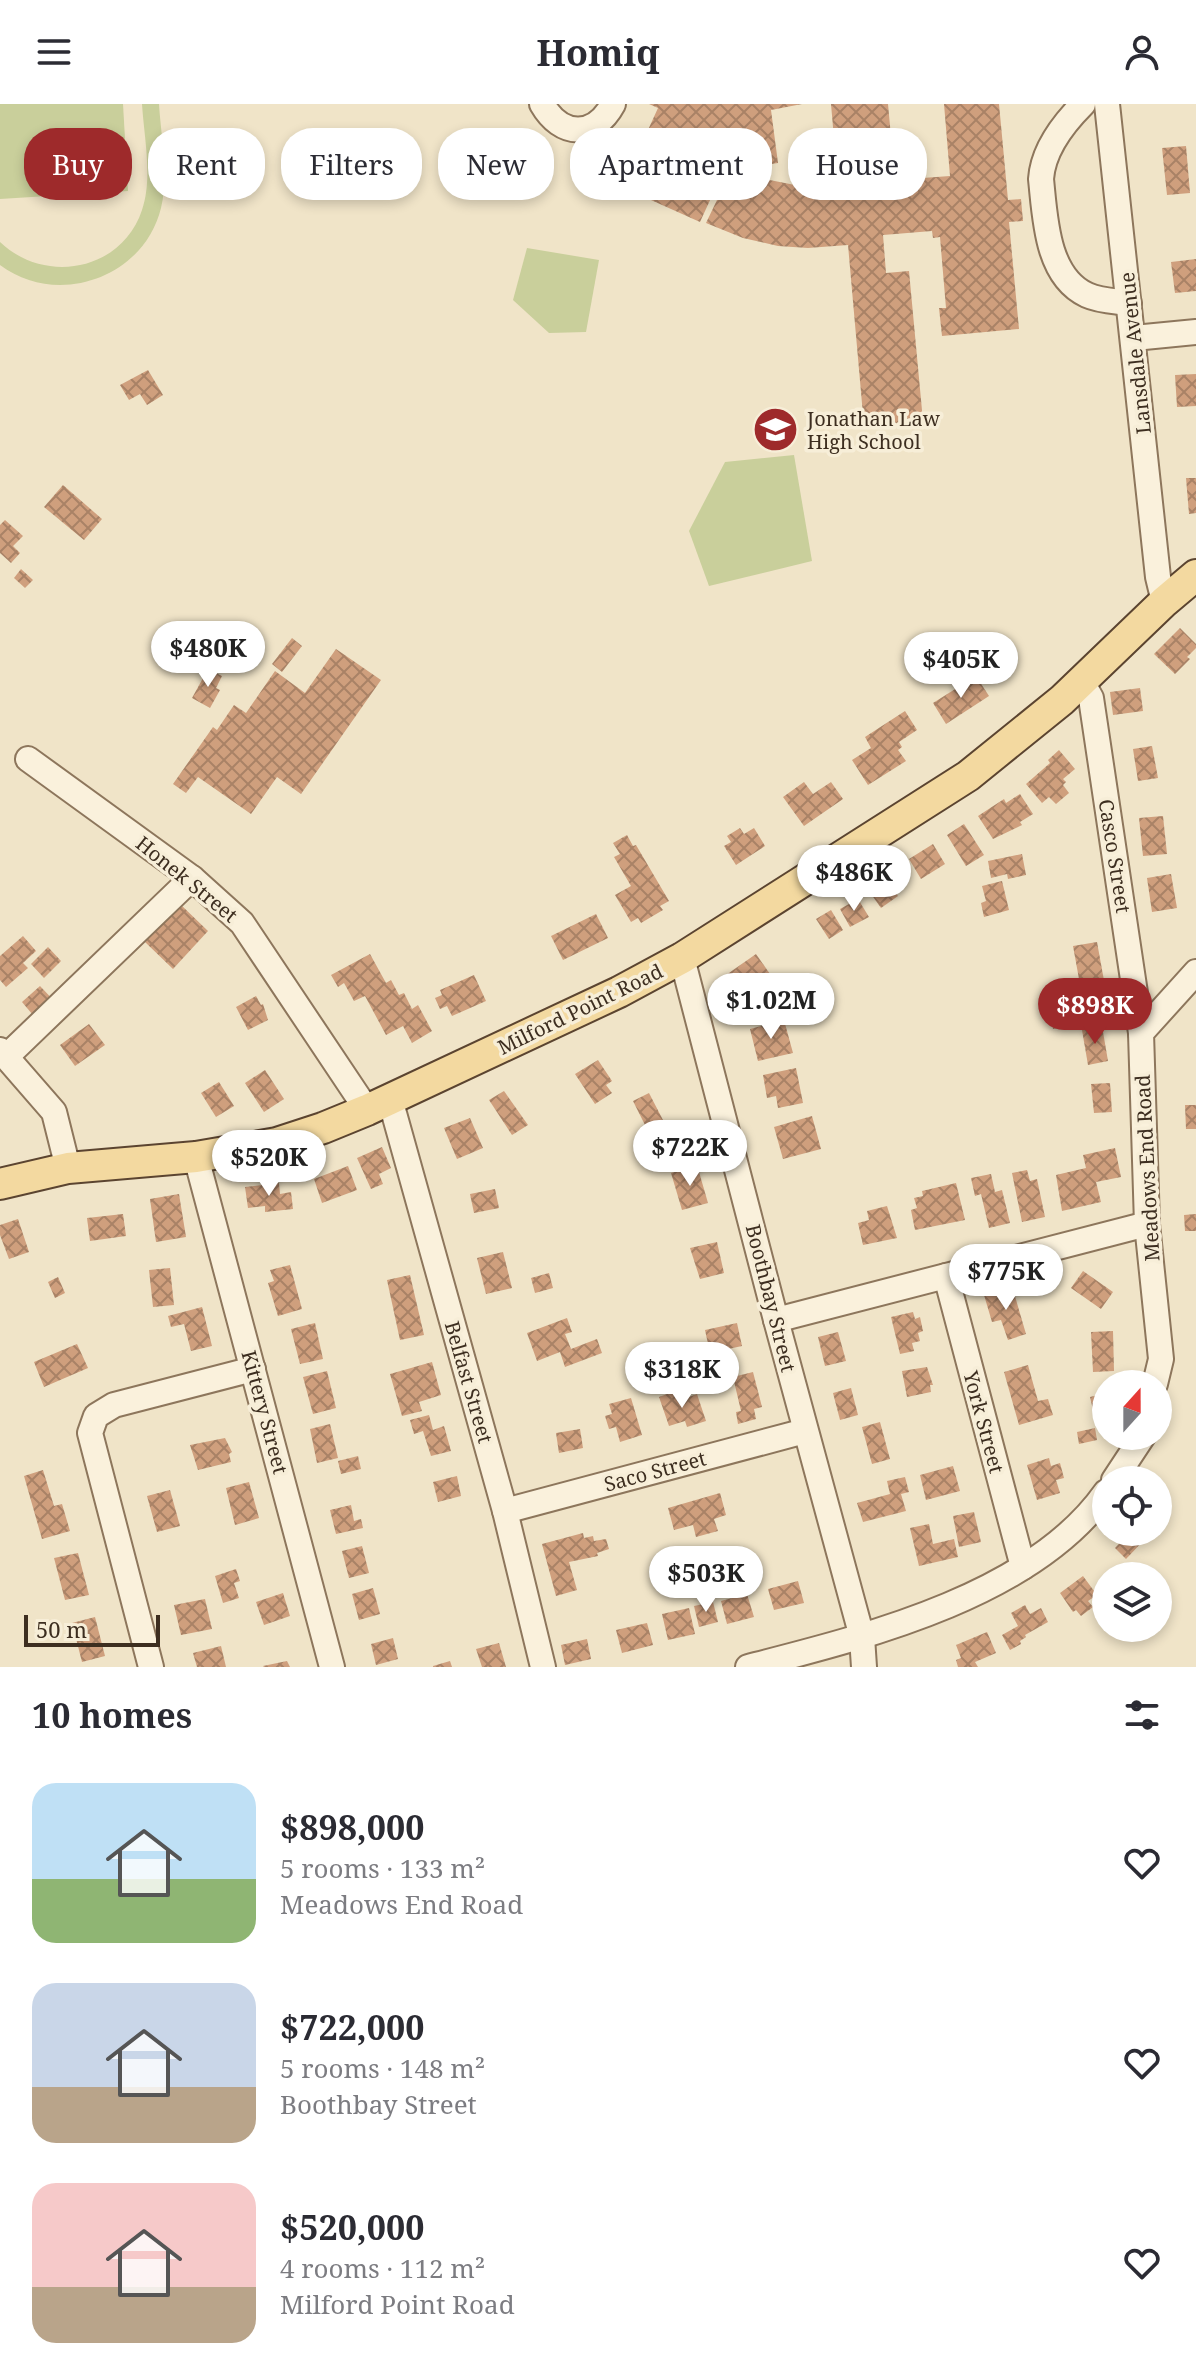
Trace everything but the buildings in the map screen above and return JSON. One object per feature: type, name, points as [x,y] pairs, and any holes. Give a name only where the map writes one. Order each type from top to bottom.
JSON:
[{"type":"main road","name":"Milford Point Road","points":[[0,1184],[68,1168],[196,1157],[277,1143],[379,1105],[619,992],[682,958],[968,776],[1082,682],[1196,575]]},
{"type":"street","points":[[542,104],[551,120],[567,129],[591,127],[606,116],[613,104]]},
{"type":"street","points":[[1083,104],[1059,131],[1042,168],[1049,247],[1057,263],[1081,292],[1098,299],[1129,303]]},
{"type":"street","name":"Lansdale Avenue","points":[[1107,104],[1158,577],[1164,602]]},
{"type":"street","points":[[1134,338],[1196,332]]},
{"type":"street","name":"Casco Street","points":[[1082,682],[1091,698],[1141,1033]]},
{"type":"street","name":"Honek Street","points":[[28,759],[192,878],[242,923],[379,1105]]},
{"type":"street","points":[[68,1168],[54,1112],[3,1054],[192,878]]},
{"type":"street","name":"Boothbay Street","points":[[682,958],[862,1637],[864,1667]]},
{"type":"street","points":[[1141,1033],[1196,972]]},
{"type":"street","name":"Meadows End Road","points":[[1141,1033],[1147,1224],[1161,1359],[1158,1370]]},
{"type":"street","name":"Belfast Street","points":[[379,1105],[505,1511],[543,1667]]},
{"type":"street","name":"Kittery Street","points":[[196,1157],[332,1667]]},
{"type":"street","points":[[776,1320],[1147,1224]]},
{"type":"street","name":"York Street","points":[[946,1276],[1023,1567]]},
{"type":"street","points":[[151,1667],[90,1433],[96,1416],[114,1405],[253,1369]]},
{"type":"street","name":"Saco Street","points":[[505,1511],[805,1431]]},
{"type":"street","points":[[748,1667],[862,1637],[942,1607],[1023,1567],[1067,1536],[1092,1508]]},
{"type":"green space","points":[[0,104],[123,104],[124,128],[24,128],[24,198],[0,199]]},
{"type":"green space","points":[[142,104],[159,104],[161,128],[148,128],[148,200],[162,200],[161,208],[152,232],[137,252],[118,268],[96,279],[72,284],[47,284],[23,278],[0,265],[0,242],[38,264],[59,267],[80,265],[118,247],[132,231],[142,210],[147,185]]},
{"type":"green space","points":[[527,248],[599,260],[586,332],[549,333],[513,300]]},
{"type":"green space","points":[[794,455],[812,561],[709,586],[689,531],[725,462]]},
{"type":"place","name":"Jonathan Law High School","points":[[776,430]]}]
